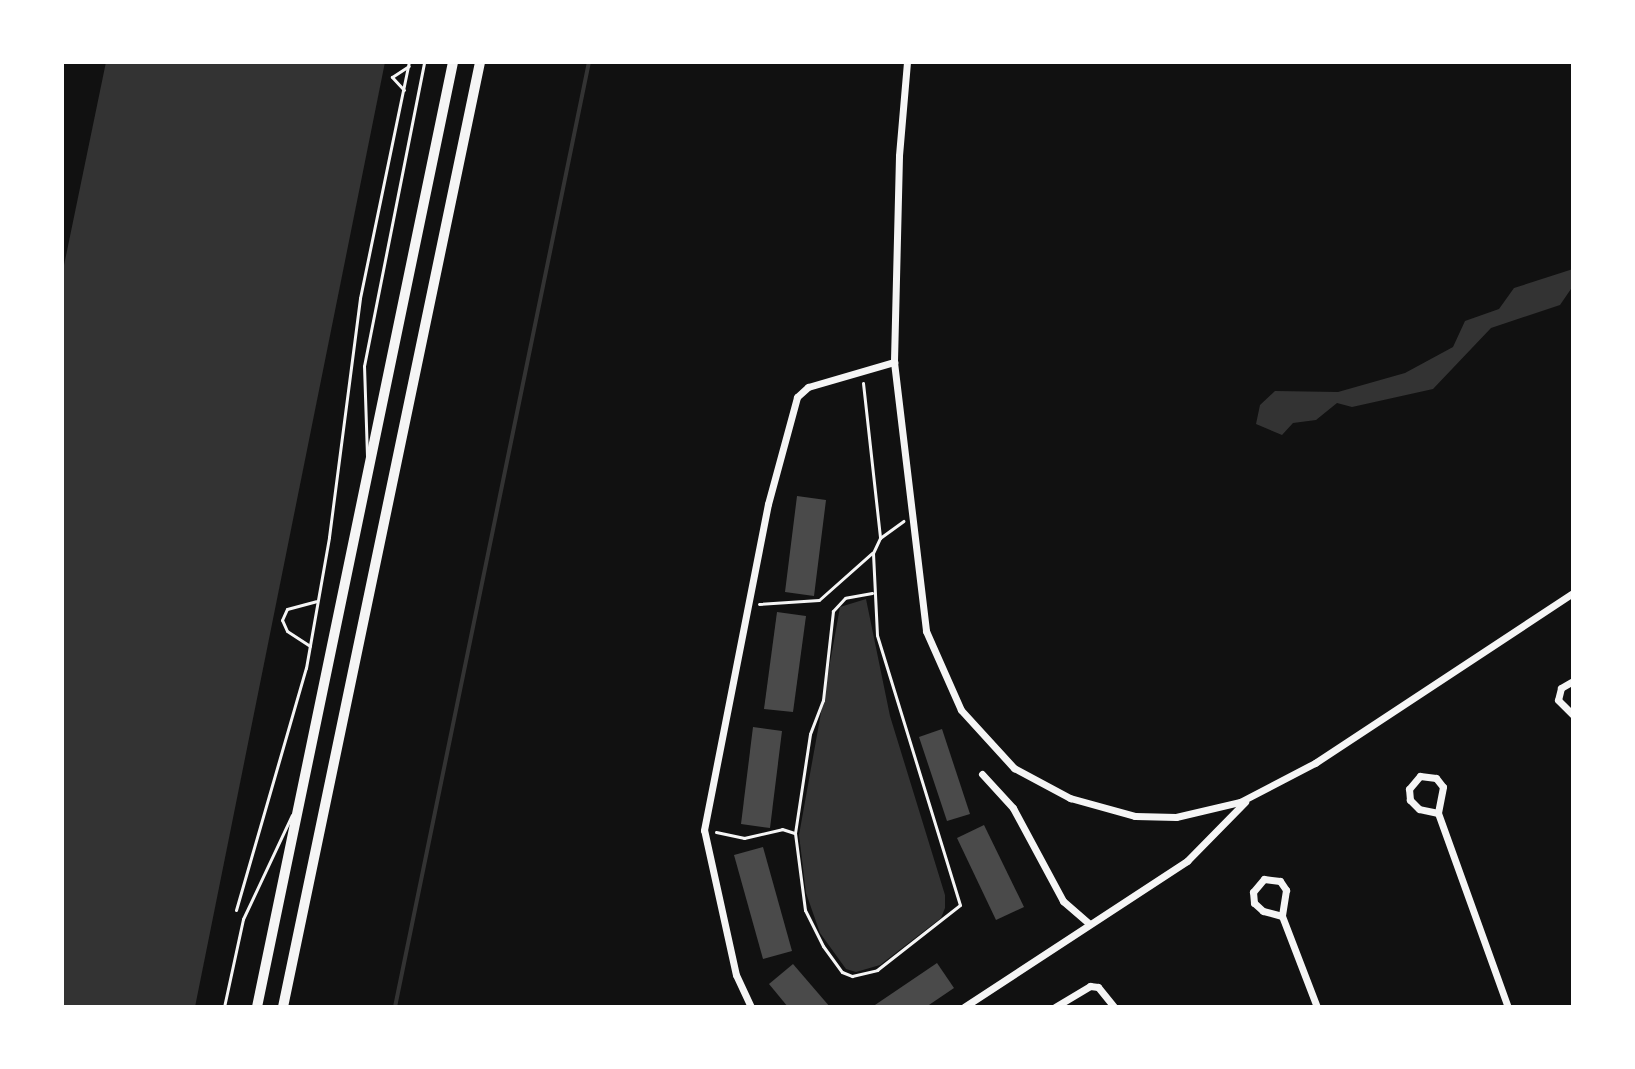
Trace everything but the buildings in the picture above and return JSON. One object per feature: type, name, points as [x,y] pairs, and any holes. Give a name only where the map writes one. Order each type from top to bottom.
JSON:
[{"type":"main road","points":[[257,1007],[453,62]]},
{"type":"main road","points":[[283,1007],[480,62]]},
{"type":"street","points":[[907,62],[899,156],[894,362],[926,631],[939,665],[975,730],[1014,768],[1070,798],[1135,816],[1176,817],[1249,799],[1315,763],[1573,593]]},
{"type":"street","points":[[751,1007],[736,975],[704,830],[723,725],[732,709],[747,605],[789,411],[808,387],[861,368],[894,362]]},
{"type":"street","points":[[1573,681],[1561,688],[1558,700],[1573,715]]},
{"type":"street","points":[[982,774],[1013,808],[1063,901],[1089,924]]},
{"type":"street","points":[[1438,813],[1419,809],[1410,800],[1415,779],[1426,775],[1440,782],[1443,793],[1438,813],[1508,1007]]},
{"type":"street","points":[[964,1007],[1187,861],[1249,799]]},
{"type":"street","points":[[1282,916],[1263,911],[1254,903],[1253,892],[1264,879],[1280,881],[1286,890],[1282,916],[1317,1007]]},
{"type":"street","points":[[1055,1007],[1090,986],[1098,987],[1114,1007]]},
{"type":"lane","points":[[368,468],[364,366],[424,62]]},
{"type":"lane","points":[[224,1007],[243,919],[300,797]]},
{"type":"path","points":[[404,90],[392,77],[409,64]]},
{"type":"path","points":[[235,913],[289,737],[310,646],[360,298],[409,64]]},
{"type":"path","points":[[861,368],[880,538],[873,553],[872,593],[877,635],[908,746],[960,905],[865,976],[842,972],[805,910],[795,833],[810,734],[823,700],[833,611],[845,598],[872,593]]},
{"type":"path","points":[[880,538],[911,519]]},
{"type":"path","points":[[747,605],[819,600],[873,553]]},
{"type":"path","points":[[310,646],[287,631],[282,620],[287,609],[318,601]]},
{"type":"path","points":[[704,830],[744,838],[782,829],[795,833]]},
{"type":"shaded area","points":[[106,62],[385,62],[195,1007],[62,1007],[62,275]]},
{"type":"shaded area","points":[[1573,269],[1573,286],[1560,305],[1491,328],[1433,389],[1352,407],[1337,403],[1316,420],[1293,423],[1282,435],[1256,424],[1260,405],[1275,391],[1338,392],[1405,373],[1453,347],[1465,321],[1499,309],[1514,288]]},
{"type":"shaded area","points":[[866,599],[890,716],[945,895],[945,908],[941,918],[880,965],[856,972],[846,969],[820,933],[806,893],[799,835],[840,607]]},
{"type":"waterway","points":[[395,1007],[589,62]]}]
